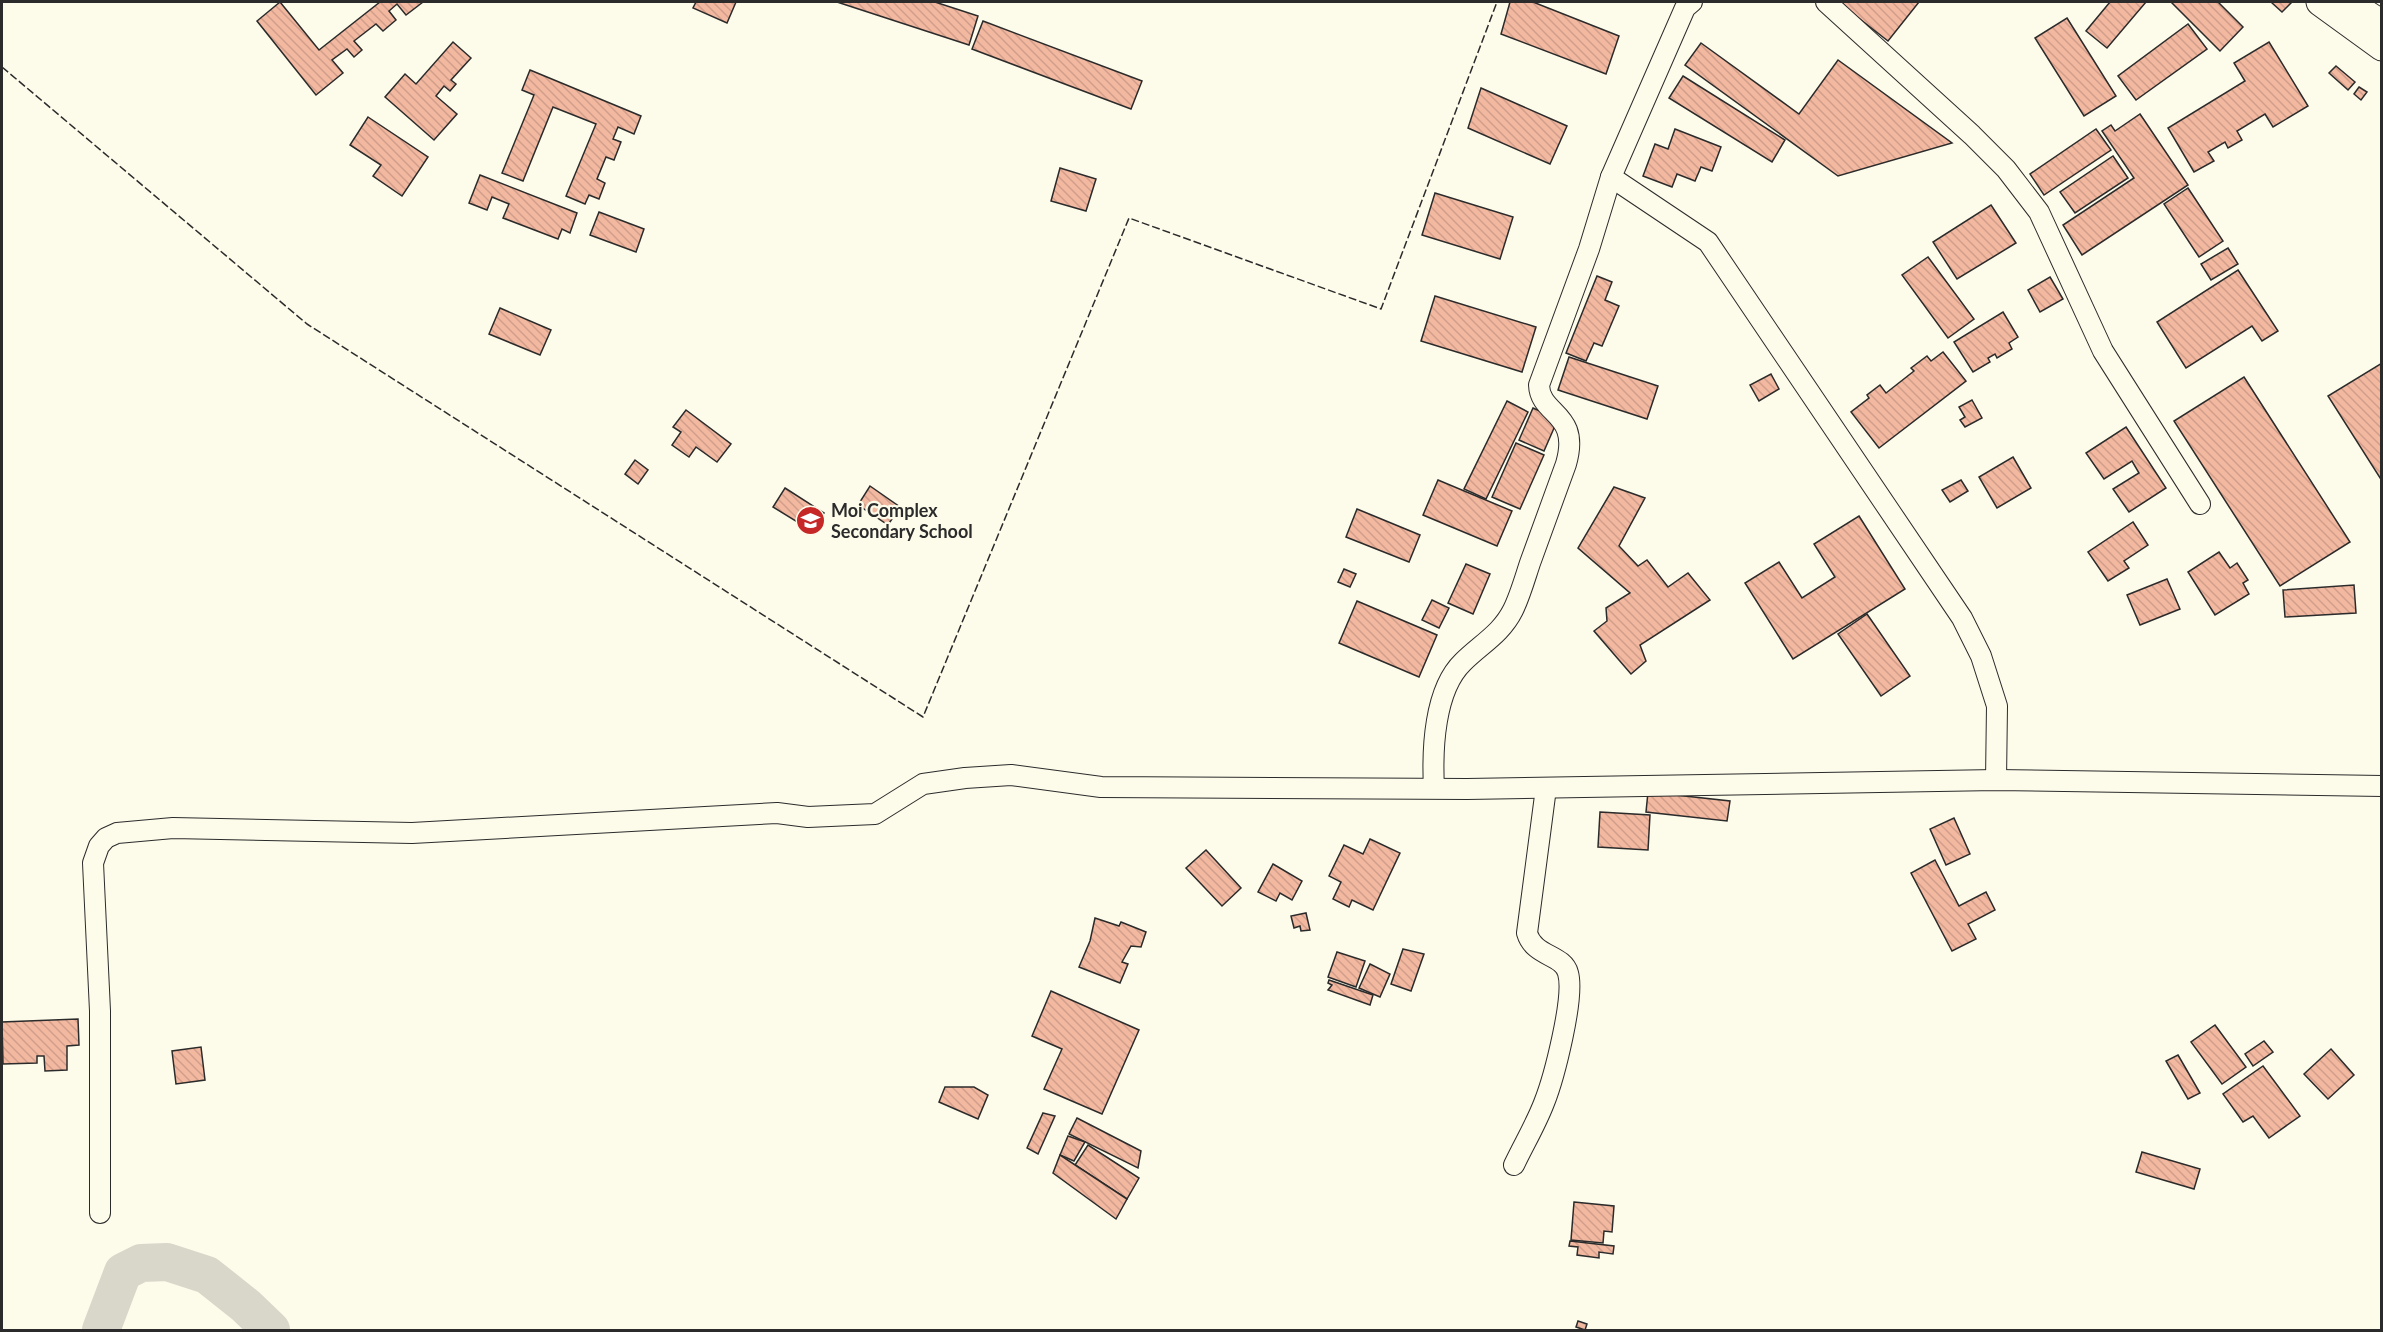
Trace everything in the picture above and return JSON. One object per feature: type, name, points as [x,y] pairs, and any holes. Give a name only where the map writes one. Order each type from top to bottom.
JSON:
[{"type":"main road","points":[[2320,2],[2382,47]]},
{"type":"main road","points":[[2348,2],[2382,24]]},
{"type":"street","points":[[1434,788],[1433,764],[1436,735],[1443,695],[1451,675],[1479,646],[1492,639],[1514,609],[1570,451],[1565,424],[1541,398],[1539,385],[1589,249],[1611,177],[1685,8],[1692,2]]},
{"type":"street","points":[[1826,2],[1972,135],[2006,169],[2039,212],[2103,351],[2200,504]]},
{"type":"street","points":[[1611,177],[1708,242],[1962,618],[1981,656],[1997,706],[1996,780]]},
{"type":"street","points":[[100,1213],[100,1011],[92,886],[93,863],[99,846],[106,838],[117,833],[173,828],[412,833],[777,813],[808,817],[846,817],[874,814],[923,784],[1011,775],[1101,787],[1546,788],[1996,780],[2382,786]]},
{"type":"street","points":[[1515,1165],[1545,1100],[1567,1013],[1569,989],[1567,970],[1564,965],[1536,948],[1527,933],[1546,788]]},
{"type":"building","points":[[280,2],[319,50],[380,2],[423,2],[406,15],[397,4],[389,11],[396,20],[383,31],[376,24],[354,41],[362,50],[354,57],[347,49],[332,60],[343,73],[316,95],[257,21]]},
{"type":"building","points":[[696,2],[736,2],[727,23],[693,8]]},
{"type":"building","points":[[837,2],[935,2],[978,16],[969,45]]},
{"type":"building","points":[[1510,2],[1533,2],[1619,36],[1606,74],[1501,34]]},
{"type":"building","points":[[1838,2],[1919,2],[1888,41]]},
{"type":"building","points":[[2110,2],[2146,2],[2107,48],[2086,31]]},
{"type":"building","points":[[2171,2],[2218,2],[2243,27],[2220,51]]},
{"type":"building","points":[[2271,2],[2292,2],[2282,12]]},
{"type":"building","points":[[2067,18],[2116,96],[2084,116],[2035,38]]},
{"type":"building","points":[[983,21],[1142,81],[1131,109],[972,49]]},
{"type":"building","points":[[2188,24],[2207,49],[2136,100],[2118,76]]},
{"type":"building","points":[[453,42],[471,58],[451,80],[456,84],[450,91],[444,86],[436,96],[457,114],[434,140],[385,97],[405,74],[416,84]]},
{"type":"building","points":[[2269,42],[2308,106],[2273,127],[2265,114],[2237,131],[2242,140],[2228,148],[2225,142],[2208,152],[2214,161],[2194,172],[2168,128],[2245,81],[2234,63]]},
{"type":"building","points":[[1701,43],[1799,114],[1838,60],[1952,143],[1838,176],[1685,65]]},
{"type":"building","points":[[2336,66],[2355,82],[2348,90],[2329,73]]},
{"type":"building","points":[[530,70],[641,116],[634,134],[618,127],[613,139],[621,142],[614,160],[606,157],[597,179],[605,183],[599,199],[589,195],[585,204],[566,196],[596,124],[553,107],[523,181],[502,173],[534,95],[522,90]]},
{"type":"building","points":[[1683,76],[1785,140],[1772,162],[1669,98]]},
{"type":"building","points":[[2359,87],[2367,92],[2361,100],[2354,94]]},
{"type":"building","points":[[1481,88],[1567,126],[1550,164],[1468,128]]},
{"type":"building","points":[[2140,114],[2188,185],[2082,255],[2063,225],[2134,178],[2102,131],[2111,125],[2115,131]]},
{"type":"building","points":[[368,117],[428,157],[402,196],[373,176],[381,165],[350,145]]},
{"type":"building","points":[[1675,129],[1721,147],[1712,171],[1701,167],[1695,181],[1677,174],[1672,187],[1643,176],[1655,144],[1668,149]]},
{"type":"building","points":[[2096,129],[2111,150],[2044,195],[2030,174]]},
{"type":"building","points":[[2113,156],[2128,178],[2075,213],[2060,192]]},
{"type":"building","points":[[1060,168],[1096,179],[1086,211],[1051,201]]},
{"type":"building","points":[[480,175],[577,213],[570,233],[562,229],[558,239],[503,218],[509,204],[492,197],[487,210],[469,203]]},
{"type":"building","points":[[2188,188],[2223,241],[2199,257],[2164,204]]},
{"type":"building","points":[[1435,193],[1513,217],[1500,259],[1422,235]]},
{"type":"building","points":[[1991,205],[2016,243],[1957,279],[1933,242]]},
{"type":"building","points":[[599,212],[644,229],[636,252],[590,235]]},
{"type":"building","points":[[2228,248],[2238,264],[2211,280],[2201,264]]},
{"type":"building","points":[[1928,257],[1974,319],[1948,338],[1902,275]]},
{"type":"building","points":[[2238,270],[2278,331],[2262,341],[2252,326],[2186,368],[2157,322]]},
{"type":"building","points":[[1597,276],[1612,282],[1605,300],[1619,306],[1602,346],[1594,343],[1586,361],[1566,353]]},
{"type":"building","points":[[2050,277],[2063,299],[2040,312],[2028,290]]},
{"type":"building","points":[[1435,296],[1536,327],[1522,372],[1421,341]]},
{"type":"building","points":[[500,308],[551,330],[540,355],[489,334]]},
{"type":"building","points":[[2003,312],[2018,337],[2009,343],[2012,349],[1997,358],[1995,354],[1988,358],[1990,362],[1973,372],[1954,342]]},
{"type":"building","points":[[1943,352],[1966,381],[1879,448],[1851,412],[1869,398],[1867,395],[1880,385],[1886,393],[1914,371],[1911,368],[1927,356],[1931,361]]},
{"type":"building","points":[[1569,357],[1658,386],[1647,419],[1558,390]]},
{"type":"building","points":[[2382,363],[2382,481],[2328,396]]},
{"type":"building","points":[[1771,374],[1779,389],[1759,401],[1750,385]]},
{"type":"building","points":[[2244,377],[2350,542],[2280,586],[2174,421]]},
{"type":"building","points":[[1972,400],[1982,418],[1965,427],[1960,420],[1965,417],[1959,407]]},
{"type":"building","points":[[1507,401],[1528,412],[1486,499],[1464,489]]},
{"type":"building","points":[[1533,408],[1558,419],[1544,451],[1519,440]]},
{"type":"building","points":[[686,410],[731,444],[717,462],[696,447],[689,457],[672,445],[681,432],[673,427]]},
{"type":"building","points":[[2126,427],[2166,488],[2129,512],[2113,489],[2139,473],[2132,461],[2104,479],[2086,453]]},
{"type":"building","points":[[1516,443],[1544,455],[1520,509],[1492,497]]},
{"type":"building","points":[[2013,457],[2031,488],[1997,508],[1979,477]]},
{"type":"building","points":[[635,460],[648,470],[638,484],[625,474]]},
{"type":"building","points":[[1438,480],[1512,511],[1497,546],[1423,515]]},
{"type":"building","points":[[1961,480],[1968,491],[1950,502],[1942,490]]},
{"type":"building","points":[[870,486],[900,507],[888,525],[858,505]]},
{"type":"building","points":[[1614,487],[1645,498],[1619,546],[1638,566],[1647,560],[1668,587],[1688,573],[1710,600],[1640,645],[1646,661],[1631,674],[1594,631],[1607,621],[1606,608],[1630,593],[1578,548]]},
{"type":"building","points":[[785,488],[824,513],[812,531],[773,507]]},
{"type":"building","points":[[1357,509],[1420,535],[1409,562],[1346,537]]},
{"type":"building","points":[[1859,516],[1905,589],[1793,659],[1745,583],[1779,562],[1802,598],[1835,577],[1814,544]]},
{"type":"building","points":[[2133,522],[2148,545],[2124,561],[2129,568],[2108,581],[2088,552]]},
{"type":"building","points":[[2219,552],[2230,568],[2237,563],[2248,580],[2243,583],[2249,594],[2215,615],[2188,572]]},
{"type":"building","points":[[1466,564],[1490,574],[1473,614],[1448,603]]},
{"type":"building","points":[[1344,569],[1356,574],[1350,587],[1338,582]]},
{"type":"building","points":[[2167,579],[2180,609],[2140,625],[2127,595]]},
{"type":"building","points":[[2354,585],[2356,613],[2285,617],[2283,590]]},
{"type":"building","points":[[1432,600],[1449,608],[1439,628],[1422,620]]},
{"type":"building","points":[[1357,601],[1437,635],[1419,677],[1339,643]]},
{"type":"building","points":[[1867,614],[1910,676],[1881,696],[1838,634]]},
{"type":"building","points":[[1648,792],[1730,801],[1727,821],[1646,812]]},
{"type":"building","points":[[1600,812],[1650,815],[1648,850],[1598,847]]},
{"type":"building","points":[[1954,818],[1970,854],[1946,865],[1930,829]]},
{"type":"building","points":[[1370,839],[1400,853],[1373,910],[1352,900],[1349,907],[1333,899],[1341,882],[1329,876],[1344,845],[1363,854]]},
{"type":"building","points":[[1206,850],[1241,888],[1222,906],[1186,868]]},
{"type":"building","points":[[1935,860],[1959,906],[1986,892],[1995,910],[1968,924],[1976,939],[1952,951],[1911,873]]},
{"type":"building","points":[[1273,864],[1302,881],[1292,900],[1280,893],[1276,901],[1258,892]]},
{"type":"building","points":[[1306,913],[1310,930],[1301,931],[1300,926],[1294,928],[1291,916]]},
{"type":"building","points":[[1095,918],[1119,926],[1121,922],[1146,932],[1141,947],[1131,946],[1122,962],[1128,964],[1120,983],[1079,967],[1090,941]]},
{"type":"building","points":[[1403,949],[1424,954],[1411,991],[1391,984]]},
{"type":"building","points":[[1337,952],[1365,961],[1356,987],[1328,977]]},
{"type":"building","points":[[1370,964],[1390,974],[1380,997],[1359,988]]},
{"type":"building","points":[[1329,980],[1373,995],[1370,1005],[1328,990],[1332,985],[1328,983]]},
{"type":"building","points":[[1051,991],[1139,1030],[1102,1114],[1044,1089],[1062,1049],[1032,1036]]},
{"type":"building","points":[[78,1019],[79,1045],[67,1046],[67,1070],[45,1071],[44,1056],[37,1056],[37,1063],[3,1064],[2,1022]]},
{"type":"building","points":[[2215,1025],[2246,1067],[2222,1084],[2191,1042]]},
{"type":"building","points":[[2264,1041],[2273,1052],[2253,1066],[2245,1054]]},
{"type":"building","points":[[201,1047],[205,1080],[176,1084],[172,1051]]},
{"type":"building","points":[[2331,1049],[2354,1075],[2328,1099],[2304,1074]]},
{"type":"building","points":[[2178,1055],[2200,1093],[2188,1099],[2166,1061]]},
{"type":"building","points":[[2263,1066],[2300,1116],[2269,1138],[2253,1116],[2243,1122],[2223,1094]]},
{"type":"building","points":[[945,1087],[974,1087],[988,1095],[978,1119],[939,1102]]},
{"type":"building","points":[[1043,1113],[1055,1116],[1038,1154],[1027,1148]]},
{"type":"building","points":[[1077,1118],[1141,1151],[1138,1168],[1069,1134]]},
{"type":"building","points":[[1068,1136],[1085,1142],[1074,1161],[1060,1155]]},
{"type":"building","points":[[1088,1145],[1139,1178],[1127,1199],[1075,1165]]},
{"type":"building","points":[[2142,1152],[2200,1169],[2194,1189],[2136,1172]]},
{"type":"building","points":[[1060,1155],[1127,1199],[1116,1219],[1053,1173]]},
{"type":"building","points":[[1574,1202],[1614,1206],[1612,1232],[1604,1231],[1603,1243],[1571,1240]]},
{"type":"building","points":[[1570,1241],[1614,1246],[1613,1254],[1599,1252],[1599,1258],[1577,1255],[1578,1247],[1569,1246]]},
{"type":"building","points":[[1578,1321],[1587,1324],[1585,1330],[1576,1327]]},
{"type":"waterway","points":[[101,1330],[123,1272],[141,1263],[167,1262],[207,1275],[246,1306],[271,1330]]},
{"type":"fence","points":[[2,67],[307,324],[923,717],[1129,218],[1381,309],[1497,2]]},
{"type":"place","name":"Moi Complex Secondary School","points":[[810,520]]}]
